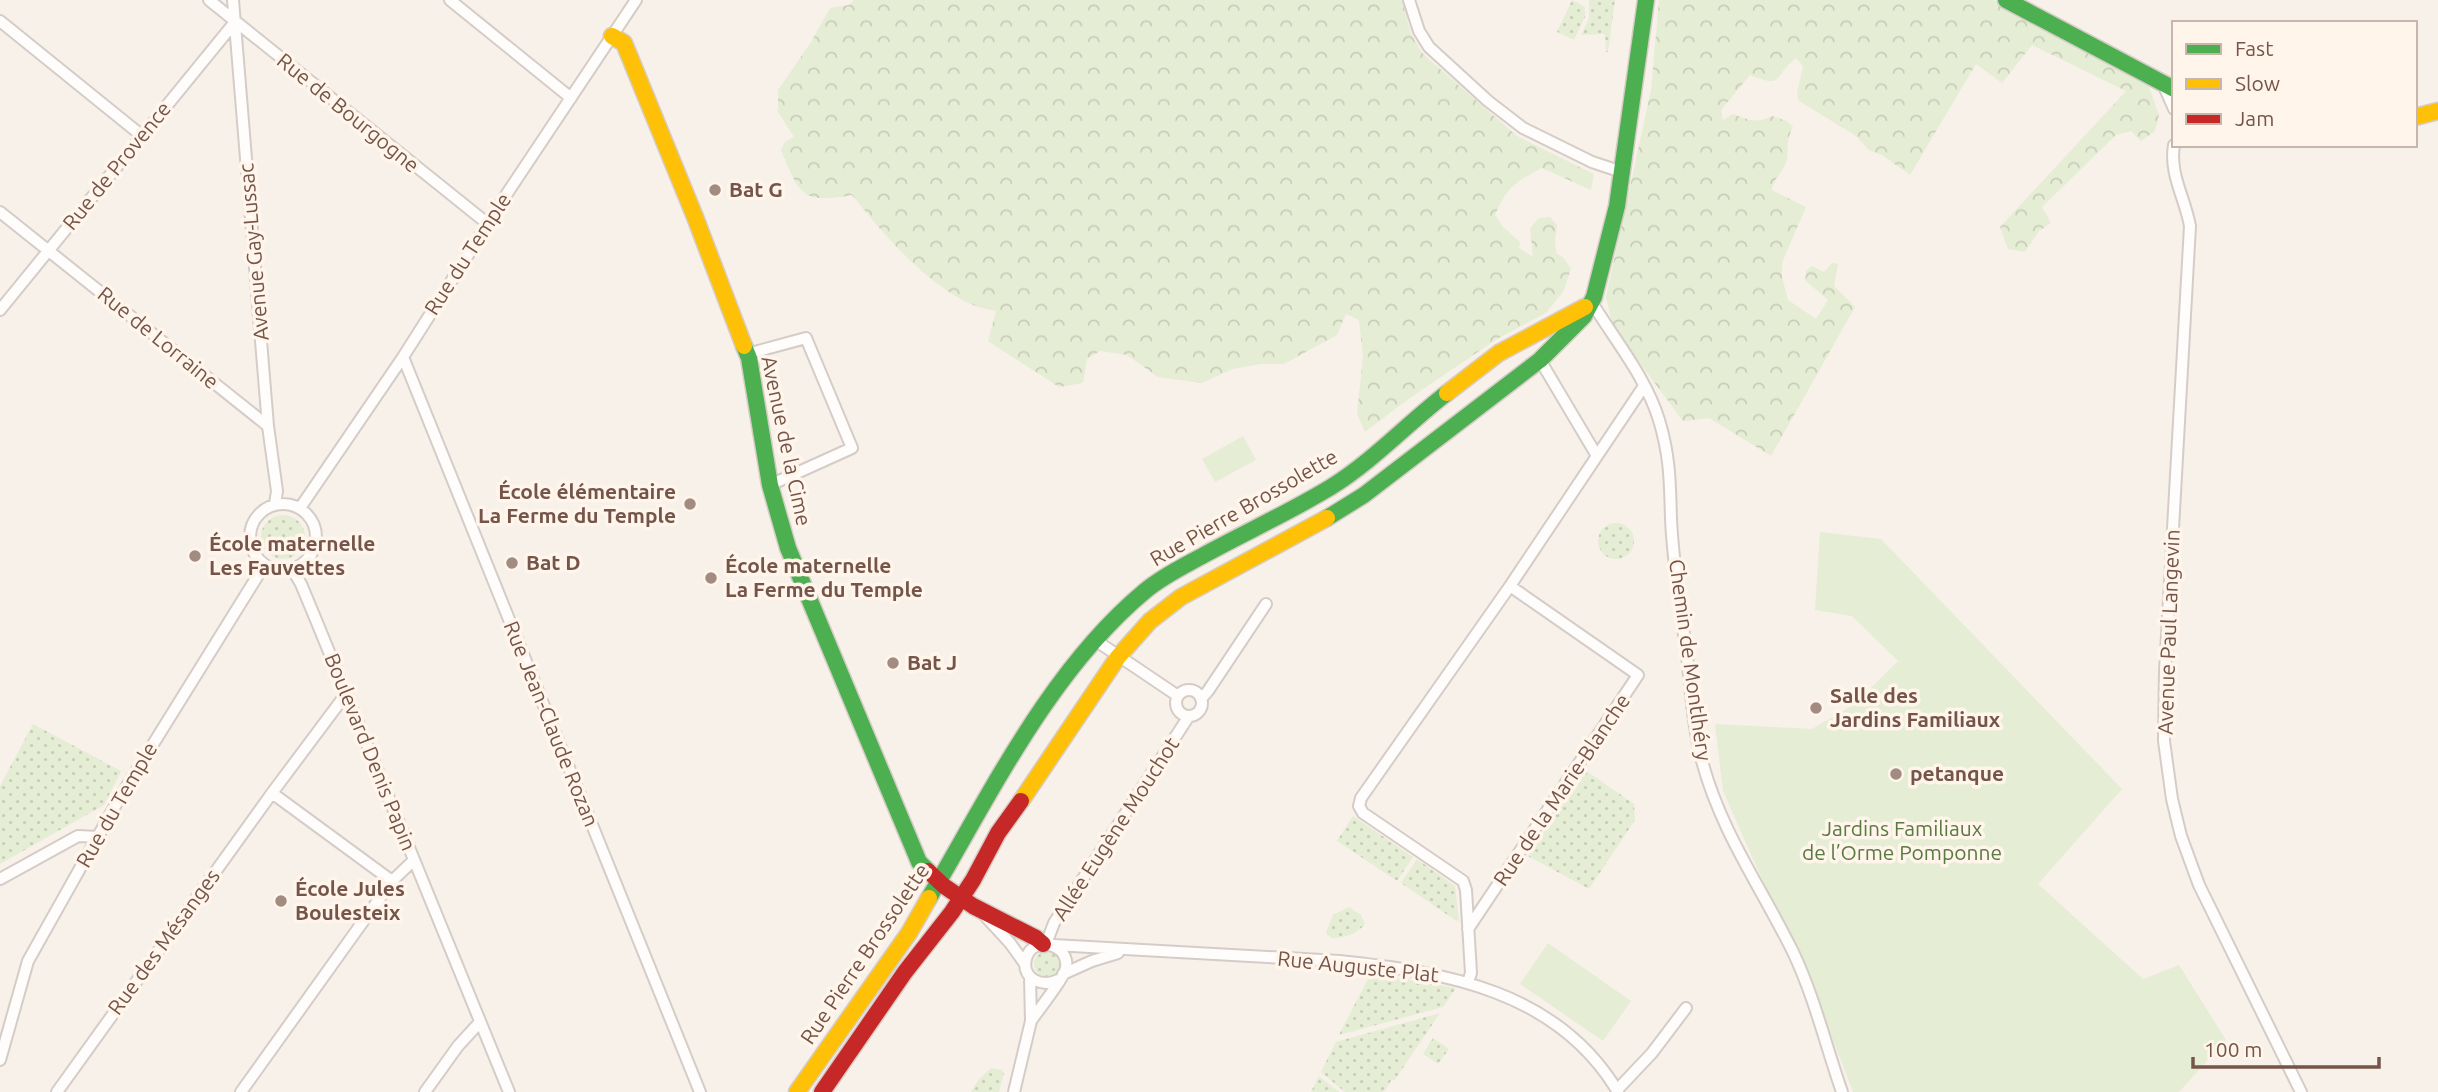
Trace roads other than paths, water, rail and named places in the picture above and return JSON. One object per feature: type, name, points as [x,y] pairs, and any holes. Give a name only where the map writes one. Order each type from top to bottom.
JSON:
[{"type":"main road","points":[[962,897],[998,832],[1050,760],[1118,657],[1135,636],[1167,606],[1357,499],[1540,360],[1584,316],[1607,250],[1622,172],[1646,0]]},
{"type":"main road","points":[[2006,0],[2170,84]]},
{"type":"main road","points":[[2023,0],[2170,84]]},
{"type":"main road","name":"Avenue de la Cime","points":[[612,36],[624,43],[747,354],[770,485],[788,548],[917,856],[924,868],[939,882],[982,912],[1047,944]]},
{"type":"main road","points":[[2417,107],[2438,102]]},
{"type":"main road","points":[[2417,116],[2438,111]]},
{"type":"main road","name":"Rue Pierre Brossolette","points":[[797,1092],[909,933],[1011,757],[1060,684],[1114,619],[1156,583],[1190,562],[1332,486],[1398,435],[1426,408],[1499,353],[1590,304]]},
{"type":"main road","name":"Rue Pierre Brossolette","points":[[822,1092],[874,1021],[905,972],[962,897]]},
{"type":"street","name":"Rue de Bourgogne","points":[[209,0],[488,225]]},
{"type":"street","name":"Avenue Gay-Lussac","points":[[233,0],[268,426],[277,491],[275,504]]},
{"type":"street","points":[[450,0],[571,98]]},
{"type":"street","name":"Rue du Temple","points":[[300,508],[403,357],[636,0]]},
{"type":"street","points":[[1409,0],[1419,31],[1429,47],[1488,101],[1523,128],[1592,162],[1622,172]]},
{"type":"street","points":[[0,21],[141,135]]},
{"type":"street","name":"Rue de Provence","points":[[0,310],[235,22]]},
{"type":"street","name":"Avenue Paul Langevin","points":[[2174,147],[2172,164],[2188,210],[2190,226],[2165,671],[2163,720],[2167,768],[2181,836],[2199,885],[2301,1092]]},
{"type":"street","name":"Rue de Lorraine","points":[[0,212],[268,426]]},
{"type":"street","name":"Chemin de Montlhéry","points":[[1590,304],[1597,309],[1644,386],[1658,418],[1669,461],[1675,557],[1694,718],[1702,761],[1713,796],[1731,839],[1795,956],[1843,1092]]},
{"type":"street","points":[[747,354],[807,338],[852,448],[770,485]]},
{"type":"street","name":"Rue Jean-Claude Rozan","points":[[403,357],[700,1092]]},
{"type":"street","points":[[1540,360],[1597,456]]},
{"type":"street","name":"Rue de la Marie-Blanche","points":[[1468,982],[1471,973],[1463,881],[1363,813],[1359,806],[1361,798],[1510,586],[1644,386]]},
{"type":"street","points":[[284,503],[300,508],[309,516],[316,536],[310,557],[302,565],[292,569],[281,570],[261,563],[251,548],[250,530],[259,513],[275,504],[284,503]]},
{"type":"street","name":"Rue du Temple","points":[[0,1060],[28,961],[159,733],[260,572],[261,563]]},
{"type":"street","name":"Boulevard Denis Papin","points":[[292,569],[301,584],[509,1092]]},
{"type":"street","name":"Rue de la Marie-Blanche","points":[[1468,929],[1638,675],[1510,586]]},
{"type":"street","name":"Allée Eugène Mouchot","points":[[1047,944],[1054,923],[1189,716],[1199,710],[1201,699],[1266,604]]},
{"type":"street","points":[[1095,640],[1178,696],[1184,691],[1192,691],[1201,699]]},
{"type":"street","name":"Rue des Mésanges","points":[[57,1092],[346,694]]},
{"type":"street","name":"Allée Eugène Mouchot","points":[[1178,696],[1176,704],[1179,711],[1189,716]]},
{"type":"street","points":[[272,793],[392,881]]},
{"type":"street","points":[[0,879],[78,836],[98,837]]},
{"type":"street","points":[[241,1092],[392,881],[414,860]]},
{"type":"street","points":[[982,912],[1010,943],[1025,964],[1030,977],[1031,1021],[1014,1092]]},
{"type":"street","points":[[1025,964],[1028,953],[1047,944],[1061,951],[1065,960],[1060,977],[1031,1021]]},
{"type":"street","name":"Rue Auguste Plat","points":[[1047,944],[1339,961],[1418,971],[1468,982],[1507,997],[1565,1031],[1604,1069],[1618,1091]]},
{"type":"street","name":"Rue Auguste Plat","points":[[1060,977],[1092,961],[1127,950]]},
{"type":"street","points":[[1030,977],[1046,984],[1060,977]]},
{"type":"street","points":[[1618,1091],[1653,1053],[1686,1008]]},
{"type":"street","points":[[425,1092],[458,1046],[480,1022]]},
{"type":"place","name":"Bat G","points":[[715,190]]},
{"type":"place","name":"École élémentaire La Ferme du Temple","points":[[690,504]]},
{"type":"place","name":"École maternelle Les Fauvettes","points":[[195,556]]},
{"type":"place","name":"Bat D","points":[[512,563]]},
{"type":"place","name":"École maternelle La Ferme du Temple","points":[[711,578]]},
{"type":"place","name":"Bat J","points":[[893,663]]},
{"type":"place","name":"Salle des Jardins Familiaux","points":[[1816,708]]},
{"type":"place","name":"petanque","points":[[1896,774]]},
{"type":"place","name":"École Jules Boulesteix","points":[[281,901]]},
{"type":"park label","name":"Jardins Familiaux de l’Orme Pomponne","points":[[1902,841]]}]
